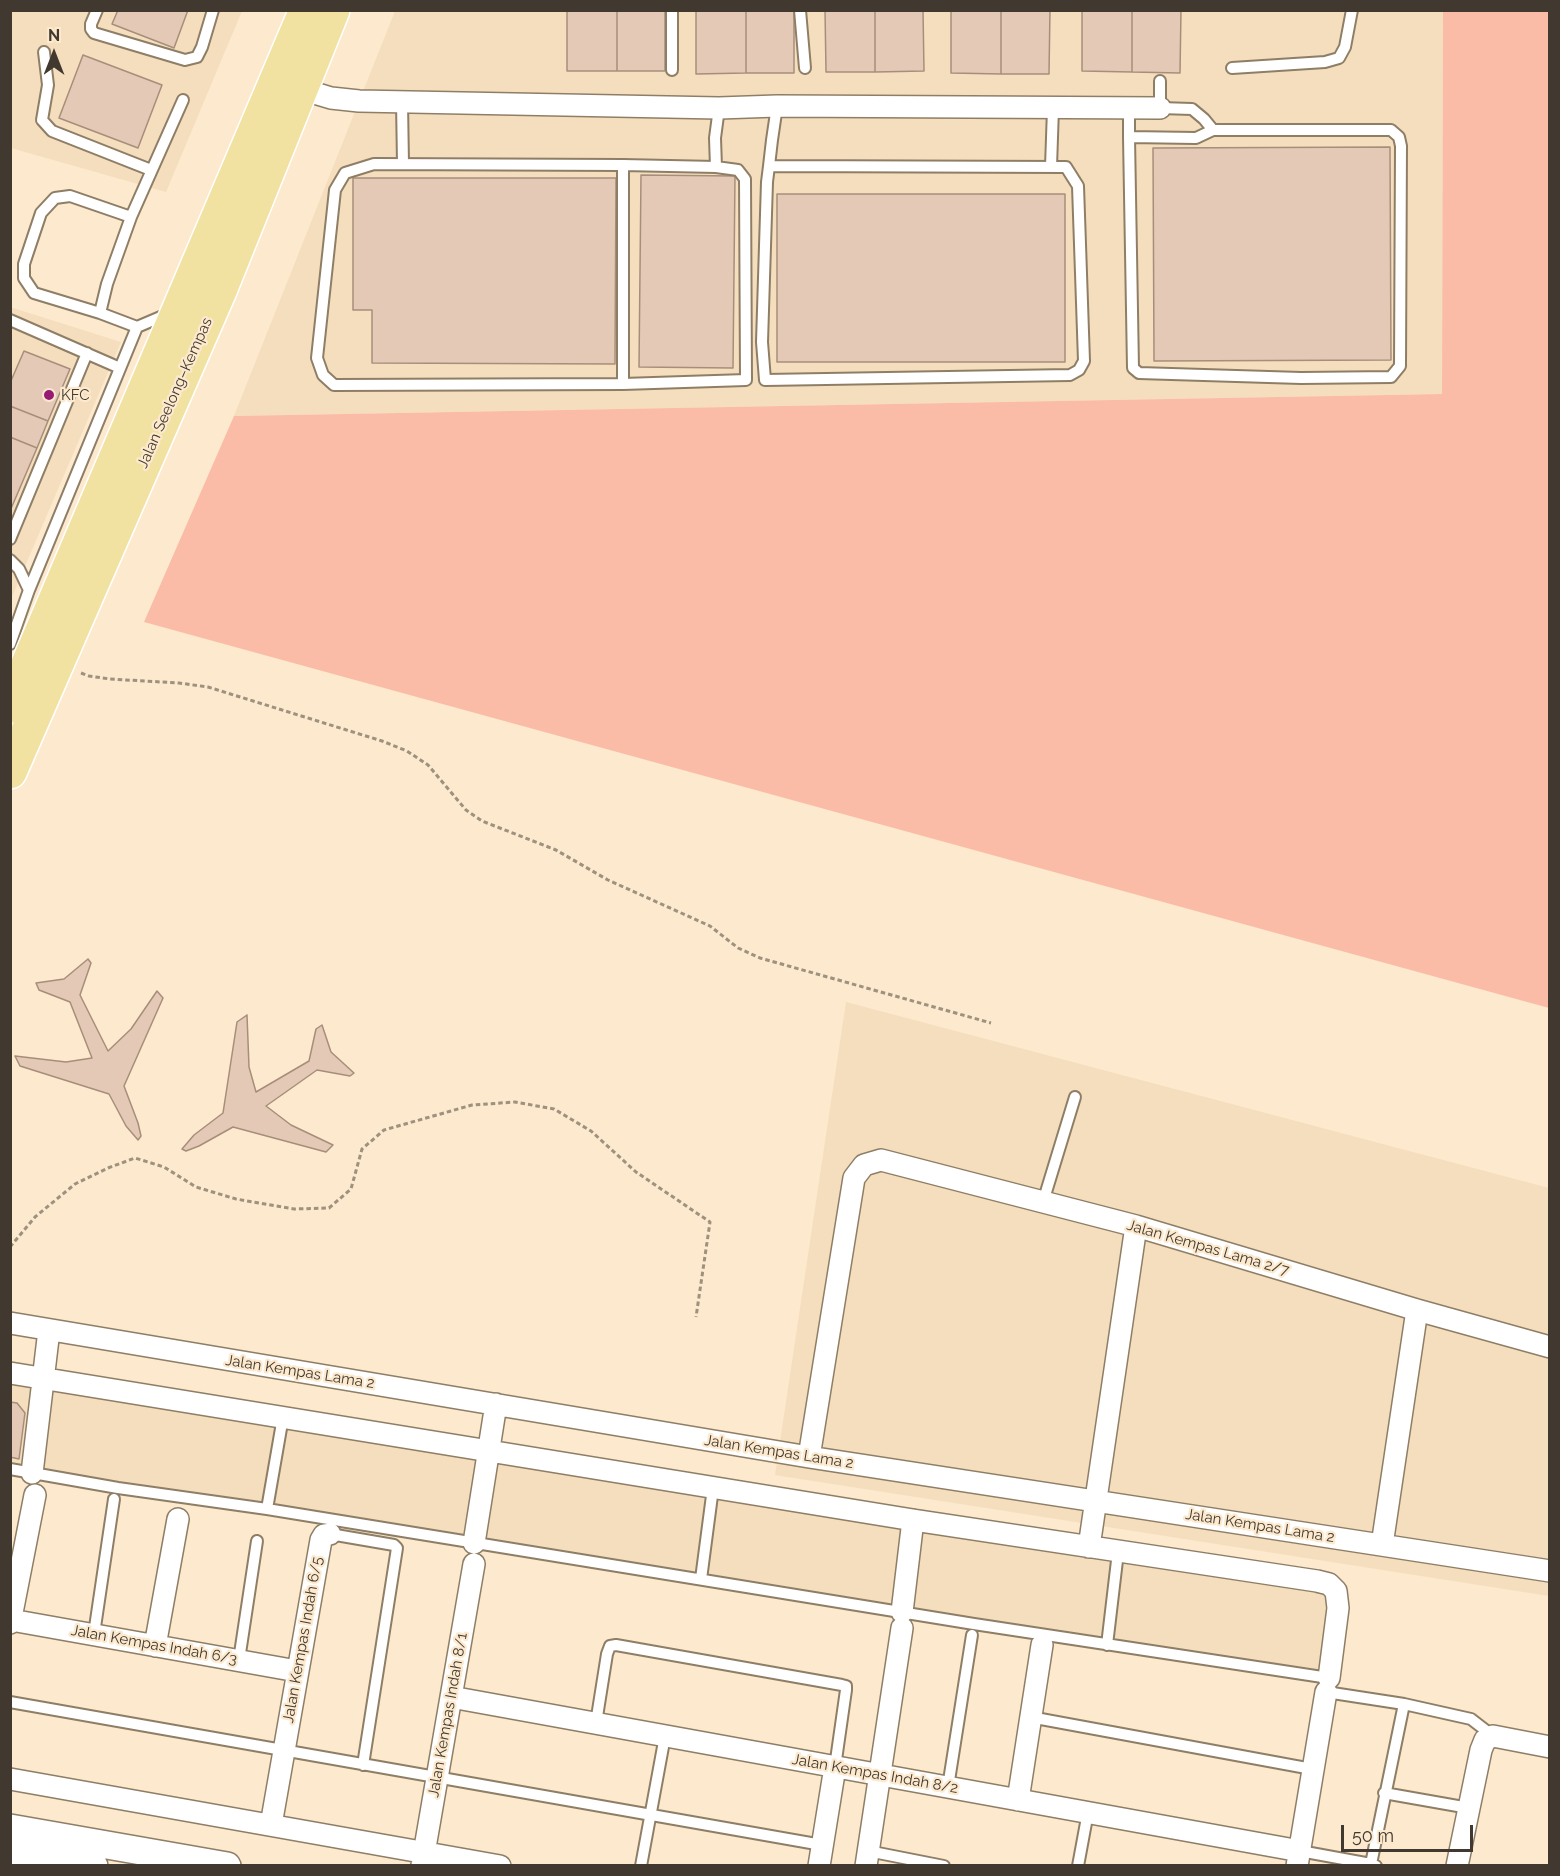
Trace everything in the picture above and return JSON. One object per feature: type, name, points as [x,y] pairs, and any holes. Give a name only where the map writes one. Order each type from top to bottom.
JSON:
[{"type":"main road","name":"Jalan Seelong–Kempas","points":[[10,706],[178,310],[203,257],[306,10]]},
{"type":"main road","name":"Jalan Seelong–Kempas","points":[[10,772],[219,293],[333,10]]},
{"type":"street","points":[[301,89],[331,98],[402,102],[719,108],[777,106],[1160,108]]},
{"type":"street","name":"Jalan Kempas Lama 2/7","points":[[809,1457],[854,1178],[864,1165],[881,1160],[1136,1226],[1550,1347]]},
{"type":"street","points":[[1089,1547],[1136,1226]]},
{"type":"street","points":[[1382,1545],[1417,1310]]},
{"type":"street","name":"Jalan Kempas Lama 2","points":[[10,1323],[809,1457],[1550,1571]]},
{"type":"street","points":[[32,1473],[49,1330]]},
{"type":"street","points":[[10,1373],[913,1520],[1329,1584],[1336,1591],[1338,1608],[1328,1685],[1298,1858]]},
{"type":"street","name":"Jalan Kempas Indah 8/1","points":[[423,1859],[451,1697],[474,1553],[487,1450],[496,1404]]},
{"type":"street","points":[[11,1621],[35,1495]]},
{"type":"street","points":[[155,1646],[178,1519]]},
{"type":"street","points":[[867,1858],[902,1620],[913,1520]]},
{"type":"street","name":"Jalan Kempas Indah 6/5","points":[[271,1825],[321,1540],[324,1535],[330,1534]]},
{"type":"street","name":"Jalan Kempas Indah 6/3","points":[[11,1621],[297,1671]]},
{"type":"street","points":[[1018,1800],[1042,1645]]},
{"type":"street","name":"Jalan Kempas Indah 8/2","points":[[451,1697],[1088,1812],[1298,1858]]},
{"type":"street","points":[[1457,1866],[1485,1740],[1493,1736],[1550,1747]]},
{"type":"street","points":[[820,1855],[835,1767]]},
{"type":"street","points":[[10,1779],[271,1825],[423,1859],[500,1866]]},
{"type":"street","points":[[10,1828],[227,1866]]},
{"type":"street","points":[[10,1850],[94,1866]]},
{"type":"lane","points":[[97,10],[91,24],[94,33],[185,60],[197,57],[213,10]]},
{"type":"lane","points":[[672,10],[672,70]]},
{"type":"lane","points":[[800,10],[805,68]]},
{"type":"lane","points":[[1232,68],[1325,62],[1339,58],[1345,47],[1352,10]]},
{"type":"lane","points":[[44,52],[48,85],[42,120],[52,131],[152,170]]},
{"type":"lane","points":[[1160,81],[1160,108],[1192,109],[1204,118],[1213,130]]},
{"type":"lane","points":[[100,313],[107,284],[131,217],[183,100]]},
{"type":"lane","points":[[402,102],[403,164]]},
{"type":"lane","points":[[765,380],[762,342],[769,166],[777,106]]},
{"type":"lane","points":[[716,167],[715,138],[719,108]]},
{"type":"lane","points":[[1051,167],[1053,108]]},
{"type":"lane","points":[[1129,108],[1129,137],[1133,368],[1139,373],[1300,378],[1391,377],[1400,366],[1401,146],[1399,137],[1391,130],[1213,130],[1196,138],[1129,137]]},
{"type":"lane","points":[[746,380],[745,179],[738,170],[716,167],[374,164],[345,173],[335,190],[317,358],[323,375],[334,385],[623,384],[1070,375],[1079,370],[1084,361],[1078,186],[1066,167],[769,166]]},
{"type":"lane","points":[[623,165],[623,384]]},
{"type":"lane","points":[[131,217],[70,196],[55,198],[41,213],[24,264],[24,278],[34,293],[137,327],[178,310]]},
{"type":"lane","points":[[10,320],[120,368]]},
{"type":"lane","points":[[10,645],[29,590],[137,327]]},
{"type":"lane","points":[[10,539],[87,353]]},
{"type":"lane","points":[[10,560],[19,569],[29,590]]},
{"type":"lane","points":[[10,629],[29,590]]},
{"type":"lane","points":[[1043,1202],[1075,1097]]},
{"type":"lane","points":[[267,1509],[283,1417]]},
{"type":"lane","points":[[10,1469],[118,1488],[267,1509],[474,1553],[701,1580],[902,1620],[1107,1644],[1328,1685],[1471,1719],[1493,1736]]},
{"type":"lane","points":[[701,1580],[713,1488]]},
{"type":"lane","points":[[94,1634],[114,1499]]},
{"type":"lane","points":[[330,1534],[394,1545],[397,1548],[363,1765]]},
{"type":"lane","points":[[238,1660],[257,1541]]},
{"type":"lane","points":[[1107,1644],[1118,1552]]},
{"type":"lane","points":[[948,1787],[972,1635]]},
{"type":"lane","points":[[596,1723],[607,1654],[610,1646],[616,1644],[831,1683],[846,1686],[835,1767]]},
{"type":"lane","points":[[10,1702],[650,1815],[820,1855]]},
{"type":"lane","points":[[1298,1858],[1373,1865],[1384,1793],[1404,1704]]},
{"type":"lane","points":[[1030,1717],[1312,1769]]},
{"type":"lane","points":[[641,1866],[665,1736]]},
{"type":"lane","points":[[1384,1793],[1469,1808]]},
{"type":"lane","points":[[1078,1866],[1088,1812]]},
{"type":"lane","points":[[867,1858],[944,1866]]},
{"type":"path","points":[[58,661],[88,676],[179,682],[208,687],[382,741],[407,751],[428,765],[466,810],[482,821],[555,850],[608,880],[710,926],[738,948],[760,958],[991,1023]]},
{"type":"path","points":[[10,1247],[35,1217],[75,1184],[135,1158],[164,1167],[196,1187],[236,1199],[294,1209],[329,1208],[351,1189],[362,1149],[384,1130],[472,1105],[515,1102],[554,1109],[591,1131],[636,1172],[711,1222],[696,1317]]},
{"type":"shaded area","points":[[10,11],[242,11],[166,192],[11,148]]},
{"type":"shaded area","points":[[395,11],[1443,11],[1442,394],[234,416]]},
{"type":"shaded area","points":[[1443,11],[1549,11],[1549,1008],[144,622],[234,416],[1442,394]]},
{"type":"shaded area","points":[[10,307],[121,342],[11,599],[10,599]]},
{"type":"shaded area","points":[[846,1002],[1549,1188],[1549,1596],[775,1475]]},
{"type":"shaded area","points":[[10,1367],[1332,1577],[1335,1684],[11,1473]]},
{"type":"building","points":[[118,10],[188,10],[174,48],[112,24]]},
{"type":"building","points":[[567,10],[617,10],[617,71],[567,71]]},
{"type":"building","points":[[617,10],[665,10],[665,71],[617,71]]},
{"type":"building","points":[[696,10],[746,10],[746,73],[696,74]]},
{"type":"building","points":[[746,10],[794,10],[794,73],[746,73]]},
{"type":"building","points":[[825,10],[875,10],[875,72],[826,72]]},
{"type":"building","points":[[875,10],[923,10],[924,71],[875,72]]},
{"type":"building","points":[[951,10],[1001,10],[1001,74],[951,73]]},
{"type":"building","points":[[1001,10],[1050,10],[1049,74],[1001,74]]},
{"type":"building","points":[[1082,10],[1132,10],[1132,72],[1082,71]]},
{"type":"building","points":[[1132,10],[1181,10],[1180,73],[1132,72]]},
{"type":"building","points":[[83,55],[162,85],[138,148],[59,118]]},
{"type":"building","points":[[1390,147],[1391,360],[1154,361],[1153,148]]},
{"type":"building","points":[[641,175],[735,176],[733,368],[639,367]]},
{"type":"building","points":[[353,178],[616,178],[615,364],[372,363],[372,310],[353,310]]},
{"type":"building","points":[[777,194],[1065,194],[1065,362],[777,362]]},
{"type":"building","points":[[24,351],[70,369],[48,421],[10,406],[10,383]]},
{"type":"building","points":[[10,406],[48,421],[37,448],[10,437]]},
{"type":"building","points":[[10,437],[37,448],[10,511]]},
{"type":"building","points":[[88,959],[91,963],[80,995],[108,1051],[131,1029],[157,991],[163,998],[124,1086],[138,1123],[141,1136],[138,1140],[126,1126],[109,1094],[20,1066],[15,1056],[66,1062],[92,1058],[70,1002],[39,990],[36,983],[64,979]]},
{"type":"building","points":[[247,1015],[249,1067],[256,1092],[309,1061],[316,1029],[322,1025],[331,1052],[354,1073],[350,1076],[317,1070],[266,1106],[291,1125],[333,1145],[326,1152],[233,1127],[199,1146],[186,1151],[182,1149],[194,1135],[223,1113],[237,1022]]},
{"type":"building","points":[[10,1402],[17,1403],[25,1413],[19,1459],[10,1457]]},
{"type":"place","name":"KFC","points":[[49,395]]}]
